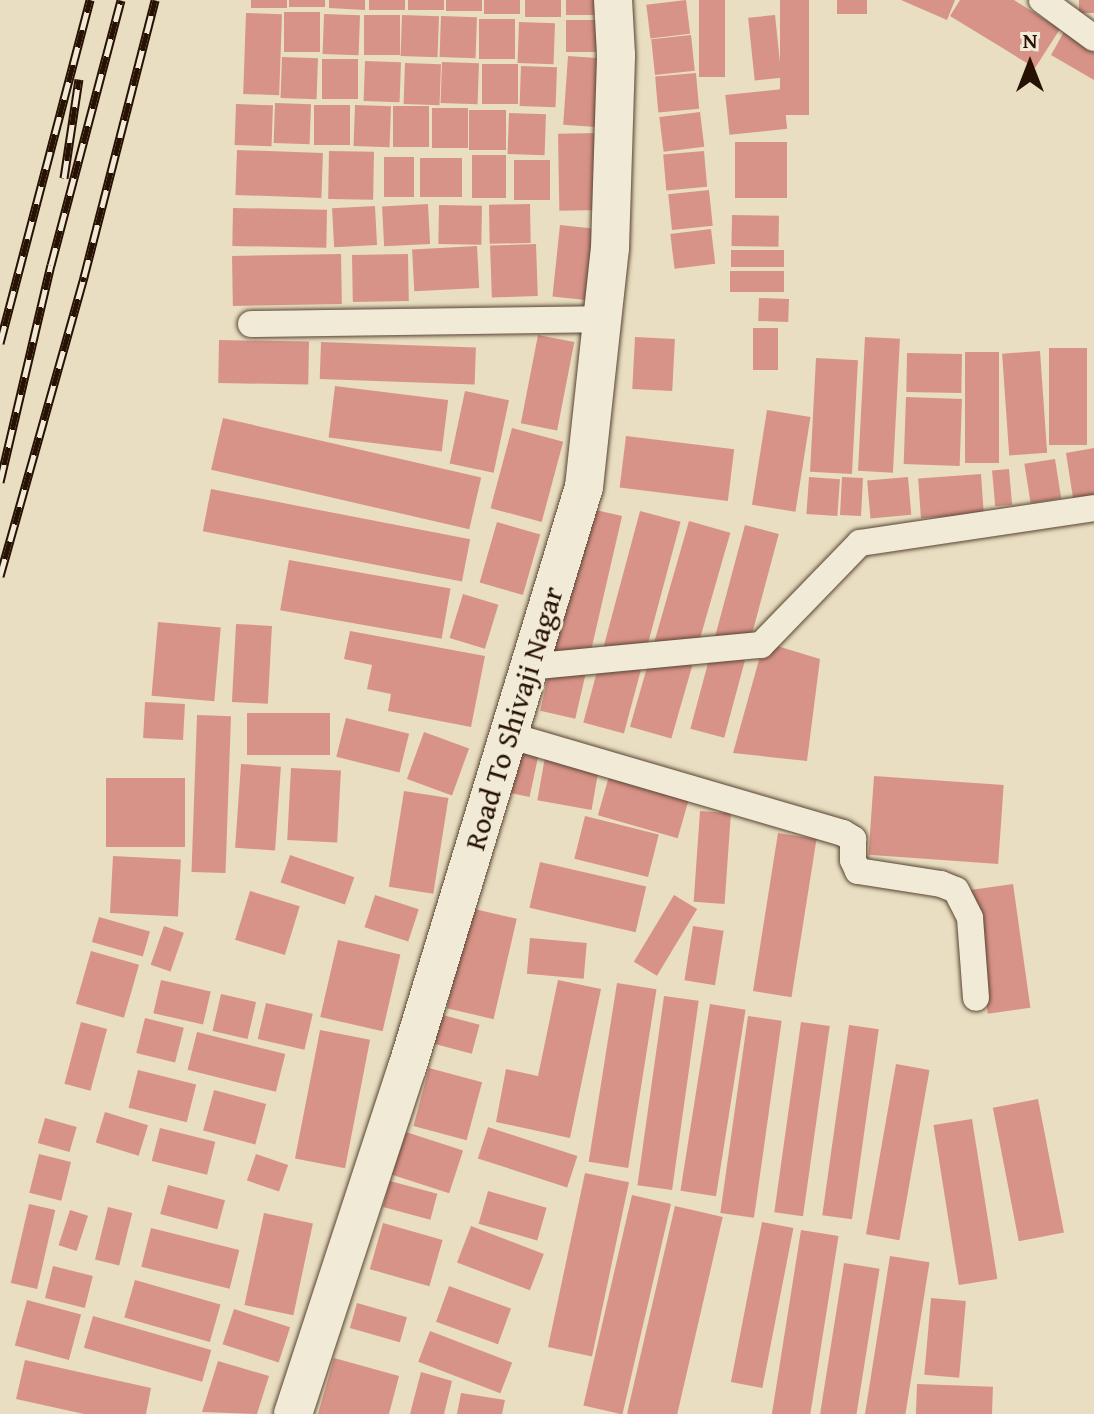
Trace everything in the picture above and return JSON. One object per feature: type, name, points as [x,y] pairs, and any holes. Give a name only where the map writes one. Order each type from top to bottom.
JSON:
[{"type":"street","name":"Road To Shivaji Nagar","points":[[293,1414],[407,1068],[584,487],[610,248],[616,55],[613,0]]},
{"type":"street","points":[[1042,0],[1094,38]]},
{"type":"street","points":[[251,324],[601,319]]},
{"type":"street","points":[[527,667],[761,645],[860,543],[1094,508]]},
{"type":"street","points":[[508,735],[843,833],[853,839],[853,860],[858,871],[941,884],[956,890],[970,918],[976,998]]},
{"type":"building","points":[[251,0],[287,0],[287,8],[251,8]]},
{"type":"building","points":[[289,0],[325,0],[325,7],[289,7]]},
{"type":"building","points":[[329,0],[365,0],[365,10],[329,8]]},
{"type":"building","points":[[369,0],[405,0],[405,10],[369,10]]},
{"type":"building","points":[[408,0],[444,0],[444,10],[408,10]]},
{"type":"building","points":[[446,0],[482,0],[482,11],[446,11]]},
{"type":"building","points":[[484,0],[520,0],[520,14],[484,14]]},
{"type":"building","points":[[525,0],[561,0],[561,17],[525,17]]},
{"type":"building","points":[[566,0],[600,0],[600,15],[566,15]]},
{"type":"building","points":[[686,0],[690,34],[650,39],[646,5]]},
{"type":"building","points":[[699,0],[725,0],[725,77],[699,77]]},
{"type":"building","points":[[780,0],[809,0],[809,115],[780,115]]},
{"type":"building","points":[[837,0],[867,0],[867,14],[837,14]]},
{"type":"building","points":[[901,0],[955,0],[947,20]]},
{"type":"building","points":[[960,0],[1014,0],[1060,29],[1035,68],[950,16]]},
{"type":"building","points":[[1079,0],[1094,0],[1094,13],[1079,13]]},
{"type":"building","points":[[284,12],[320,12],[320,52],[284,52]]},
{"type":"building","points":[[246,13],[282,14],[279,95],[243,94]]},
{"type":"building","points":[[324,14],[360,15],[359,55],[323,54]]},
{"type":"building","points":[[364,15],[400,15],[400,55],[364,55]]},
{"type":"building","points":[[402,15],[439,16],[438,57],[401,56]]},
{"type":"building","points":[[775,15],[782,78],[755,80],[748,18]]},
{"type":"building","points":[[441,16],[477,17],[476,58],[440,57]]},
{"type":"building","points":[[479,19],[515,19],[515,59],[479,59]]},
{"type":"building","points":[[566,20],[607,20],[607,52],[566,52]]},
{"type":"building","points":[[519,22],[555,23],[554,64],[518,63]]},
{"type":"building","points":[[1065,30],[1094,47],[1094,80],[1051,55]]},
{"type":"building","points":[[691,35],[695,71],[655,75],[651,39]]},
{"type":"building","points":[[568,56],[608,59],[603,128],[563,125]]},
{"type":"building","points":[[282,57],[318,58],[317,99],[281,98]]},
{"type":"building","points":[[322,59],[358,59],[358,99],[322,99]]},
{"type":"building","points":[[365,61],[401,62],[400,102],[364,101]]},
{"type":"building","points":[[442,62],[479,63],[478,104],[441,103]]},
{"type":"building","points":[[405,63],[441,64],[440,105],[404,104]]},
{"type":"building","points":[[482,64],[518,64],[518,104],[482,104]]},
{"type":"building","points":[[521,66],[557,67],[556,107],[520,106]]},
{"type":"building","points":[[696,73],[699,109],[658,112],[655,77]]},
{"type":"building","points":[[783,89],[787,129],[729,135],[725,95]]},
{"type":"building","points":[[275,103],[311,104],[310,144],[274,143]]},
{"type":"building","points":[[236,104],[273,105],[272,146],[235,145]]},
{"type":"building","points":[[314,105],[350,105],[350,145],[314,145]]},
{"type":"building","points":[[355,105],[391,106],[390,147],[354,146]]},
{"type":"building","points":[[393,106],[429,106],[429,147],[393,147]]},
{"type":"building","points":[[432,108],[468,108],[468,148],[432,148]]},
{"type":"building","points":[[469,110],[506,110],[506,150],[469,150]]},
{"type":"building","points":[[700,112],[704,147],[664,152],[659,117]]},
{"type":"building","points":[[509,113],[546,114],[545,155],[508,154]]},
{"type":"building","points":[[598,133],[599,210],[559,211],[558,134]]},
{"type":"building","points":[[735,142],[787,142],[787,198],[735,198]]},
{"type":"building","points":[[237,150],[323,153],[321,198],[235,195]]},
{"type":"building","points":[[329,151],[374,152],[373,200],[328,199]]},
{"type":"building","points":[[704,151],[707,187],[666,190],[663,155]]},
{"type":"building","points":[[472,155],[506,155],[506,198],[472,198]]},
{"type":"building","points":[[384,157],[414,157],[414,197],[384,197]]},
{"type":"building","points":[[420,158],[462,158],[462,197],[420,197]]},
{"type":"building","points":[[514,160],[550,160],[550,200],[514,200]]},
{"type":"building","points":[[709,190],[713,226],[672,230],[668,194]]},
{"type":"building","points":[[428,204],[430,244],[384,246],[382,206]]},
{"type":"building","points":[[530,204],[531,243],[490,244],[489,205]]},
{"type":"building","points":[[439,205],[482,206],[481,245],[438,244]]},
{"type":"building","points":[[375,206],[377,245],[334,247],[332,208]]},
{"type":"building","points":[[233,208],[327,210],[326,248],[232,246]]},
{"type":"building","points":[[732,215],[779,216],[778,247],[731,246]]},
{"type":"building","points":[[560,225],[600,229],[592,301],[552,297]]},
{"type":"building","points":[[711,229],[715,264],[675,269],[670,234]]},
{"type":"building","points":[[536,244],[538,296],[492,298],[490,246]]},
{"type":"building","points":[[477,246],[479,288],[414,291],[412,249]]},
{"type":"building","points":[[731,250],[784,250],[784,267],[731,267]]},
{"type":"building","points":[[341,254],[342,304],[233,306],[232,256]]},
{"type":"building","points":[[408,254],[409,301],[353,302],[352,255]]},
{"type":"building","points":[[730,271],[784,271],[784,292],[730,292]]},
{"type":"building","points":[[759,298],[789,299],[788,322],[758,321]]},
{"type":"building","points":[[753,328],[778,328],[778,370],[753,370]]},
{"type":"building","points":[[538,335],[574,342],[557,430],[521,423]]},
{"type":"building","points":[[635,337],[675,339],[672,391],[632,389]]},
{"type":"building","points":[[865,337],[900,339],[893,473],[858,471]]},
{"type":"building","points":[[219,340],[309,342],[308,385],[218,383]]},
{"type":"building","points":[[321,342],[476,347],[475,384],[320,379]]},
{"type":"building","points":[[1049,348],[1087,348],[1087,445],[1049,445]]},
{"type":"building","points":[[1040,351],[1047,453],[1009,455],[1002,354]]},
{"type":"building","points":[[965,352],[999,352],[999,463],[965,463]]},
{"type":"building","points":[[907,353],[962,354],[961,393],[906,392]]},
{"type":"building","points":[[816,358],[858,360],[852,474],[810,472]]},
{"type":"building","points":[[335,386],[448,400],[442,452],[329,438]]},
{"type":"building","points":[[465,391],[509,400],[494,473],[450,463]]},
{"type":"building","points":[[906,397],[962,399],[960,466],[904,464]]},
{"type":"building","points":[[767,410],[810,417],[795,512],[752,505]]},
{"type":"building","points":[[223,418],[481,478],[469,529],[211,470]]},
{"type":"building","points":[[512,428],[563,442],[542,522],[491,508]]},
{"type":"building","points":[[626,436],[734,449],[728,501],[620,488]]},
{"type":"building","points":[[1094,448],[1094,495],[1073,498],[1066,453]]},
{"type":"building","points":[[1055,459],[1061,499],[1031,503],[1024,464]]},
{"type":"building","points":[[1009,469],[1012,505],[995,506],[992,470]]},
{"type":"building","points":[[981,474],[984,514],[921,518],[918,478]]},
{"type":"building","points":[[809,477],[840,479],[837,516],[806,514]]},
{"type":"building","points":[[842,477],[863,478],[861,516],[840,515]]},
{"type":"building","points":[[908,477],[911,515],[870,518],[867,481]]},
{"type":"building","points":[[211,489],[470,539],[462,582],[203,531]]},
{"type":"building","points":[[587,508],[622,516],[575,719],[540,711]]},
{"type":"building","points":[[640,511],[681,522],[624,733],[583,723]]},
{"type":"building","points":[[689,521],[730,533],[671,739],[630,727]]},
{"type":"building","points":[[497,522],[540,534],[523,595],[480,583]]},
{"type":"building","points":[[745,525],[779,534],[724,738],[690,729]]},
{"type":"building","points":[[289,560],[451,588],[442,639],[280,610]]},
{"type":"building","points":[[463,594],[498,605],[485,649],[450,638]]},
{"type":"building","points":[[158,622],[221,627],[214,701],[152,696]]},
{"type":"building","points":[[236,624],[272,626],[268,704],[232,702]]},
{"type":"building","points":[[350,631],[485,656],[471,727],[388,711],[391,694],[367,689],[372,665],[344,659]]},
{"type":"building","points":[[764,642],[820,659],[807,761],[733,753]]},
{"type":"building","points":[[145,702],[185,704],[183,740],[143,738]]},
{"type":"building","points":[[247,713],[330,713],[330,755],[247,755]]},
{"type":"building","points":[[197,715],[231,716],[226,873],[192,872]]},
{"type":"building","points":[[346,718],[409,734],[399,773],[336,757]]},
{"type":"building","points":[[424,732],[469,748],[452,795],[407,779]]},
{"type":"building","points":[[515,750],[538,755],[530,797],[506,792]]},
{"type":"building","points":[[545,757],[599,767],[592,810],[537,800]]},
{"type":"building","points":[[241,764],[281,767],[275,851],[235,848]]},
{"type":"building","points":[[291,768],[341,771],[337,843],[287,840]]},
{"type":"building","points":[[610,773],[690,796],[678,838],[598,815]]},
{"type":"building","points":[[874,776],[1004,785],[998,864],[868,855]]},
{"type":"building","points":[[106,778],[185,778],[185,847],[106,847]]},
{"type":"building","points":[[404,791],[448,798],[433,894],[389,887]]},
{"type":"building","points":[[700,811],[731,813],[725,904],[694,902]]},
{"type":"building","points":[[585,816],[659,834],[648,877],[574,859]]},
{"type":"building","points":[[778,833],[817,839],[791,997],[753,991]]},
{"type":"building","points":[[290,855],[354,877],[345,905],[281,882]]},
{"type":"building","points":[[113,856],[181,860],[178,916],[110,913]]},
{"type":"building","points":[[540,862],[646,887],[636,932],[529,908]]},
{"type":"building","points":[[1013,884],[1030,1008],[988,1014],[970,890]]},
{"type":"building","points":[[250,891],[300,906],[285,955],[235,940]]},
{"type":"building","points":[[375,895],[419,909],[408,942],[364,927]]},
{"type":"building","points":[[674,895],[697,909],[657,976],[634,962]]},
{"type":"building","points":[[470,908],[517,919],[494,1019],[447,1008]]},
{"type":"building","points":[[99,917],[150,932],[143,957],[92,942]]},
{"type":"building","points":[[164,926],[184,933],[171,972],[151,965]]},
{"type":"building","points":[[693,926],[724,931],[715,985],[684,980]]},
{"type":"building","points":[[530,938],[587,943],[584,979],[527,974]]},
{"type":"building","points":[[338,940],[400,954],[383,1031],[320,1017]]},
{"type":"building","points":[[91,951],[139,965],[124,1018],[76,1004]]},
{"type":"building","points":[[161,980],[211,991],[203,1025],[153,1013]]},
{"type":"building","points":[[558,980],[601,989],[570,1138],[496,1122],[506,1069],[538,1076]]},
{"type":"building","points":[[617,983],[657,989],[628,1168],[589,1162]]},
{"type":"building","points":[[221,994],[256,1002],[248,1039],[212,1031]]},
{"type":"building","points":[[664,996],[699,1001],[672,1190],[637,1185]]},
{"type":"building","points":[[266,1003],[313,1014],[304,1050],[258,1039]]},
{"type":"building","points":[[710,1004],[746,1010],[716,1196],[680,1191]]},
{"type":"building","points":[[439,1014],[480,1025],[472,1054],[431,1043]]},
{"type":"building","points":[[748,1016],[782,1021],[754,1218],[720,1213]]},
{"type":"building","points":[[145,1018],[184,1028],[175,1063],[136,1053]]},
{"type":"building","points":[[81,1022],[107,1029],[91,1091],[64,1084]]},
{"type":"building","points":[[801,1022],[830,1026],[803,1216],[774,1212]]},
{"type":"building","points":[[849,1025],[879,1029],[852,1219],[822,1215]]},
{"type":"building","points":[[320,1030],[370,1040],[345,1168],[295,1159]]},
{"type":"building","points":[[197,1032],[285,1054],[276,1092],[188,1070]]},
{"type":"building","points":[[896,1064],[929,1070],[899,1240],[866,1234]]},
{"type":"building","points":[[429,1068],[482,1082],[467,1140],[413,1126]]},
{"type":"building","points":[[138,1070],[196,1085],[187,1122],[129,1108]]},
{"type":"building","points":[[214,1090],[266,1104],[255,1145],[203,1131]]},
{"type":"building","points":[[1038,1099],[1064,1233],[1019,1241],[993,1108]]},
{"type":"building","points":[[105,1112],[148,1125],[139,1156],[96,1143]]},
{"type":"building","points":[[45,1118],[77,1127],[70,1152],[38,1143]]},
{"type":"building","points":[[972,1119],[997,1279],[959,1285],[933,1125]]},
{"type":"building","points":[[488,1127],[577,1156],[567,1187],[478,1158]]},
{"type":"building","points":[[160,1128],[215,1142],[207,1175],[152,1161]]},
{"type":"building","points":[[406,1132],[463,1151],[449,1193],[392,1175]]},
{"type":"building","points":[[39,1154],[71,1162],[61,1201],[29,1193]]},
{"type":"building","points":[[256,1154],[288,1165],[279,1192],[247,1180]]},
{"type":"building","points":[[585,1173],[629,1182],[592,1356],[548,1347]]},
{"type":"building","points":[[390,1181],[437,1194],[430,1220],[383,1207]]},
{"type":"building","points":[[168,1185],[225,1200],[217,1229],[160,1214]]},
{"type":"building","points":[[488,1191],[547,1208],[537,1240],[479,1224]]},
{"type":"building","points":[[632,1195],[671,1204],[622,1414],[583,1405]]},
{"type":"building","points":[[29,1204],[55,1210],[37,1289],[11,1283]]},
{"type":"building","points":[[675,1206],[723,1217],[677,1414],[627,1414]]},
{"type":"building","points":[[108,1207],[132,1213],[119,1265],[95,1259]]},
{"type":"building","points":[[70,1210],[88,1216],[77,1251],[59,1245]]},
{"type":"building","points":[[264,1213],[313,1223],[293,1315],[244,1305]]},
{"type":"building","points":[[762,1222],[793,1228],[762,1388],[731,1382]]},
{"type":"building","points":[[383,1223],[443,1240],[429,1286],[370,1269]]},
{"type":"building","points":[[471,1226],[544,1254],[530,1290],[457,1262]]},
{"type":"building","points":[[151,1228],[239,1250],[230,1289],[141,1267]]},
{"type":"building","points":[[801,1230],[839,1236],[810,1414],[772,1414]]},
{"type":"building","points":[[890,1256],[930,1262],[905,1414],[865,1414]]},
{"type":"building","points":[[844,1263],[880,1269],[857,1414],[820,1414]]},
{"type":"building","points":[[53,1266],[93,1276],[85,1308],[45,1298]]},
{"type":"building","points":[[135,1280],[221,1305],[210,1342],[124,1317]]},
{"type":"building","points":[[449,1286],[511,1309],[498,1344],[436,1322]]},
{"type":"building","points":[[931,1298],[966,1301],[959,1378],[924,1375]]},
{"type":"building","points":[[27,1300],[81,1314],[69,1360],[15,1345]]},
{"type":"building","points":[[357,1303],[407,1317],[400,1342],[350,1328]]},
{"type":"building","points":[[234,1309],[290,1327],[279,1362],[223,1344]]},
{"type":"building","points":[[93,1316],[211,1350],[202,1382],[84,1348]]},
{"type":"building","points":[[430,1331],[512,1363],[500,1393],[418,1362]]},
{"type":"building","points":[[334,1358],[399,1376],[389,1414],[318,1414]]},
{"type":"building","points":[[25,1360],[151,1388],[146,1414],[84,1414],[16,1399]]},
{"type":"building","points":[[218,1361],[269,1376],[257,1414],[202,1412]]},
{"type":"building","points":[[421,1372],[452,1381],[444,1414],[410,1414]]},
{"type":"building","points":[[917,1384],[993,1387],[992,1414],[916,1414]]},
{"type":"building","points":[[461,1393],[505,1400],[502,1414],[457,1414]]},
{"type":"railway","points":[[0,343],[90,0]]},
{"type":"railway","points":[[0,482],[51,265],[121,0]]},
{"type":"railway","points":[[0,576],[84,277],[155,0]]},
{"type":"railway","points":[[64,178],[79,79]]}]
